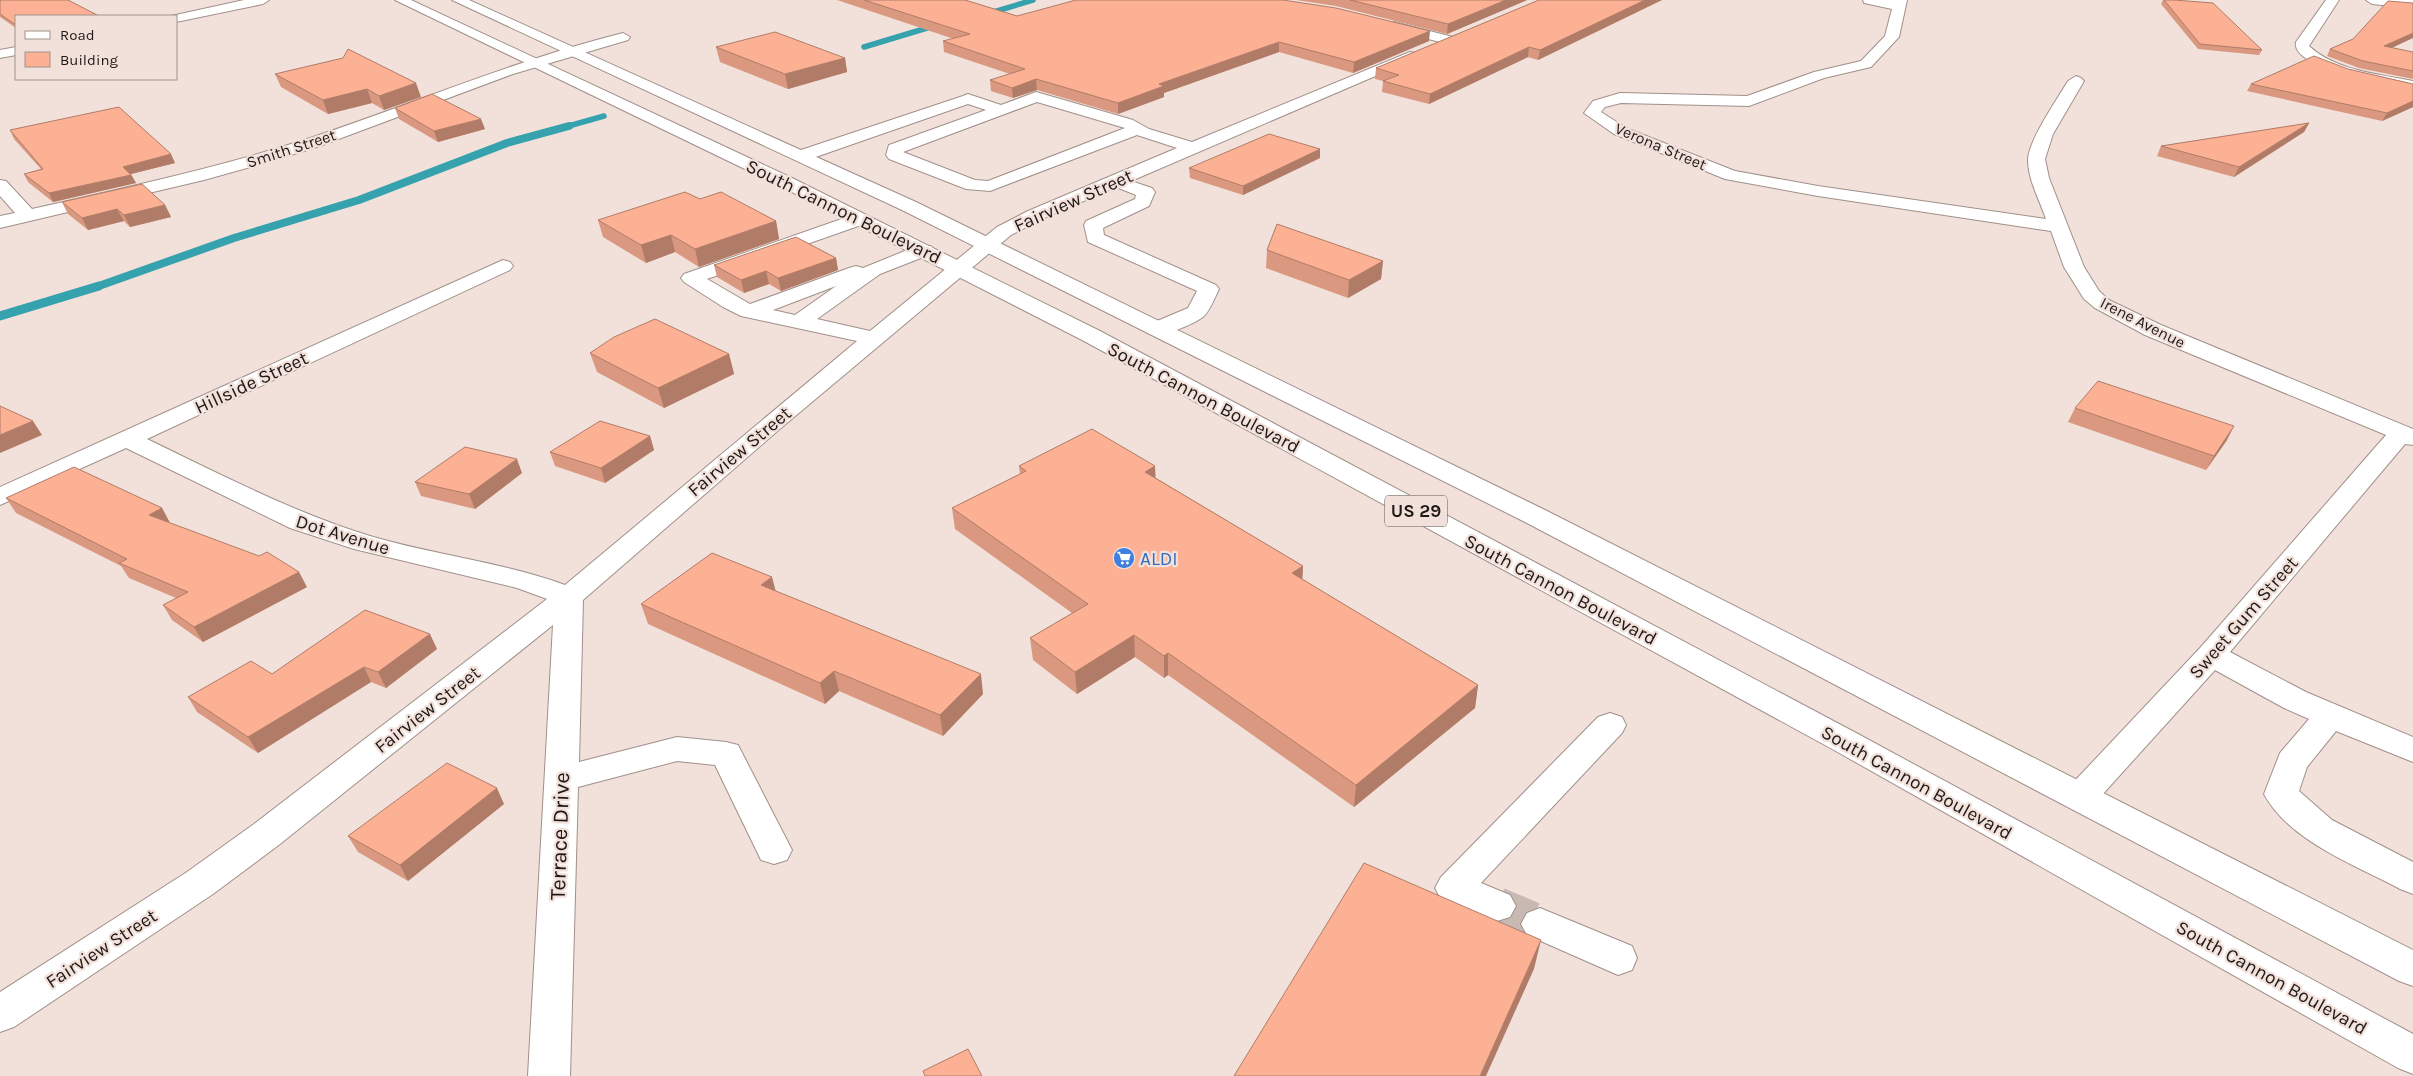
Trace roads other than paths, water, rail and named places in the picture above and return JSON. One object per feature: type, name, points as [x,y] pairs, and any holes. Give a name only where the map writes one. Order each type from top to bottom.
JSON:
[{"type":"street","points":[[178,18],[263,0]]},
{"type":"street","name":"South Cannon Boulevard","points":[[401,0],[860,218],[1092,336],[1837,738],[2413,1055]]},
{"type":"street","name":"South Cannon Boulevard","points":[[458,0],[801,156],[988,245],[1544,520],[2413,969]]},
{"type":"street","points":[[1869,0],[1900,3]]},
{"type":"street","points":[[2333,0],[2303,42],[2302,47],[2306,52],[2333,65],[2413,86]]},
{"type":"street","points":[[2372,0],[2413,4]]},
{"type":"street","name":"Verona Street","points":[[1900,3],[1892,37],[1866,64],[1819,75],[1749,101],[1653,97],[1620,98],[1599,104],[1592,113],[1620,131],[1731,175],[1818,191],[2060,227]]},
{"type":"street","name":"Fairview Street","points":[[0,1014],[200,883],[267,834],[569,597],[874,338],[1004,231],[1035,215],[1457,36],[1383,24]]},
{"type":"street","name":"Smith Street","points":[[0,222],[204,175],[252,161],[351,129],[508,71],[623,37]]},
{"type":"street","points":[[0,54],[15,51]]},
{"type":"street","name":"Irene Avenue","points":[[2076,82],[2045,134],[2036,159],[2040,178],[2074,267],[2091,294],[2102,304],[2153,330],[2407,436]]},
{"type":"street","points":[[1138,129],[990,186],[972,185],[895,154],[895,149],[1036,97],[1126,123],[1193,148]]},
{"type":"street","points":[[801,156],[968,99],[1001,110]]},
{"type":"street","points":[[1115,181],[1146,192],[1143,202],[1093,225],[1095,238],[1210,289],[1196,312],[1158,329]]},
{"type":"street","points":[[0,185],[27,215]]},
{"type":"street","points":[[860,218],[691,278],[730,304],[749,311],[874,338]]},
{"type":"street","points":[[799,322],[873,270],[924,250]]},
{"type":"street","name":"Hillside Street","points":[[0,497],[503,266]]},
{"type":"street","points":[[749,311],[852,272],[873,270]]},
{"type":"street","name":"Sweet Gum Street","points":[[2080,797],[2407,436]]},
{"type":"street","name":"Dot Avenue","points":[[128,438],[300,522],[364,543],[526,581],[569,597]]},
{"type":"street","name":"Terrace Drive","points":[[549,1076],[569,597]]},
{"type":"street","points":[[2210,655],[2295,700],[2332,714],[2413,750]]},
{"type":"street","points":[[2332,714],[2292,762],[2281,794],[2319,830],[2413,879]]},
{"type":"street","points":[[1497,906],[1454,888],[1610,725]]},
{"type":"street","points":[[562,779],[677,749],[726,754],[774,850]]},
{"type":"street","points":[[1540,924],[1618,958]]},
{"type":"waterway","points":[[987,14],[1033,0]]},
{"type":"waterway","points":[[864,47],[937,25]]},
{"type":"waterway","points":[[565,127],[604,116]]},
{"type":"waterway","points":[[98,286],[234,238],[359,200],[507,143],[569,126]]},
{"type":"waterway","points":[[0,316],[98,286]]},
{"type":"tunnel","points":[[1497,906],[1540,924]]},
{"type":"place","name":"ALDI","points":[[1124,558]]}]
